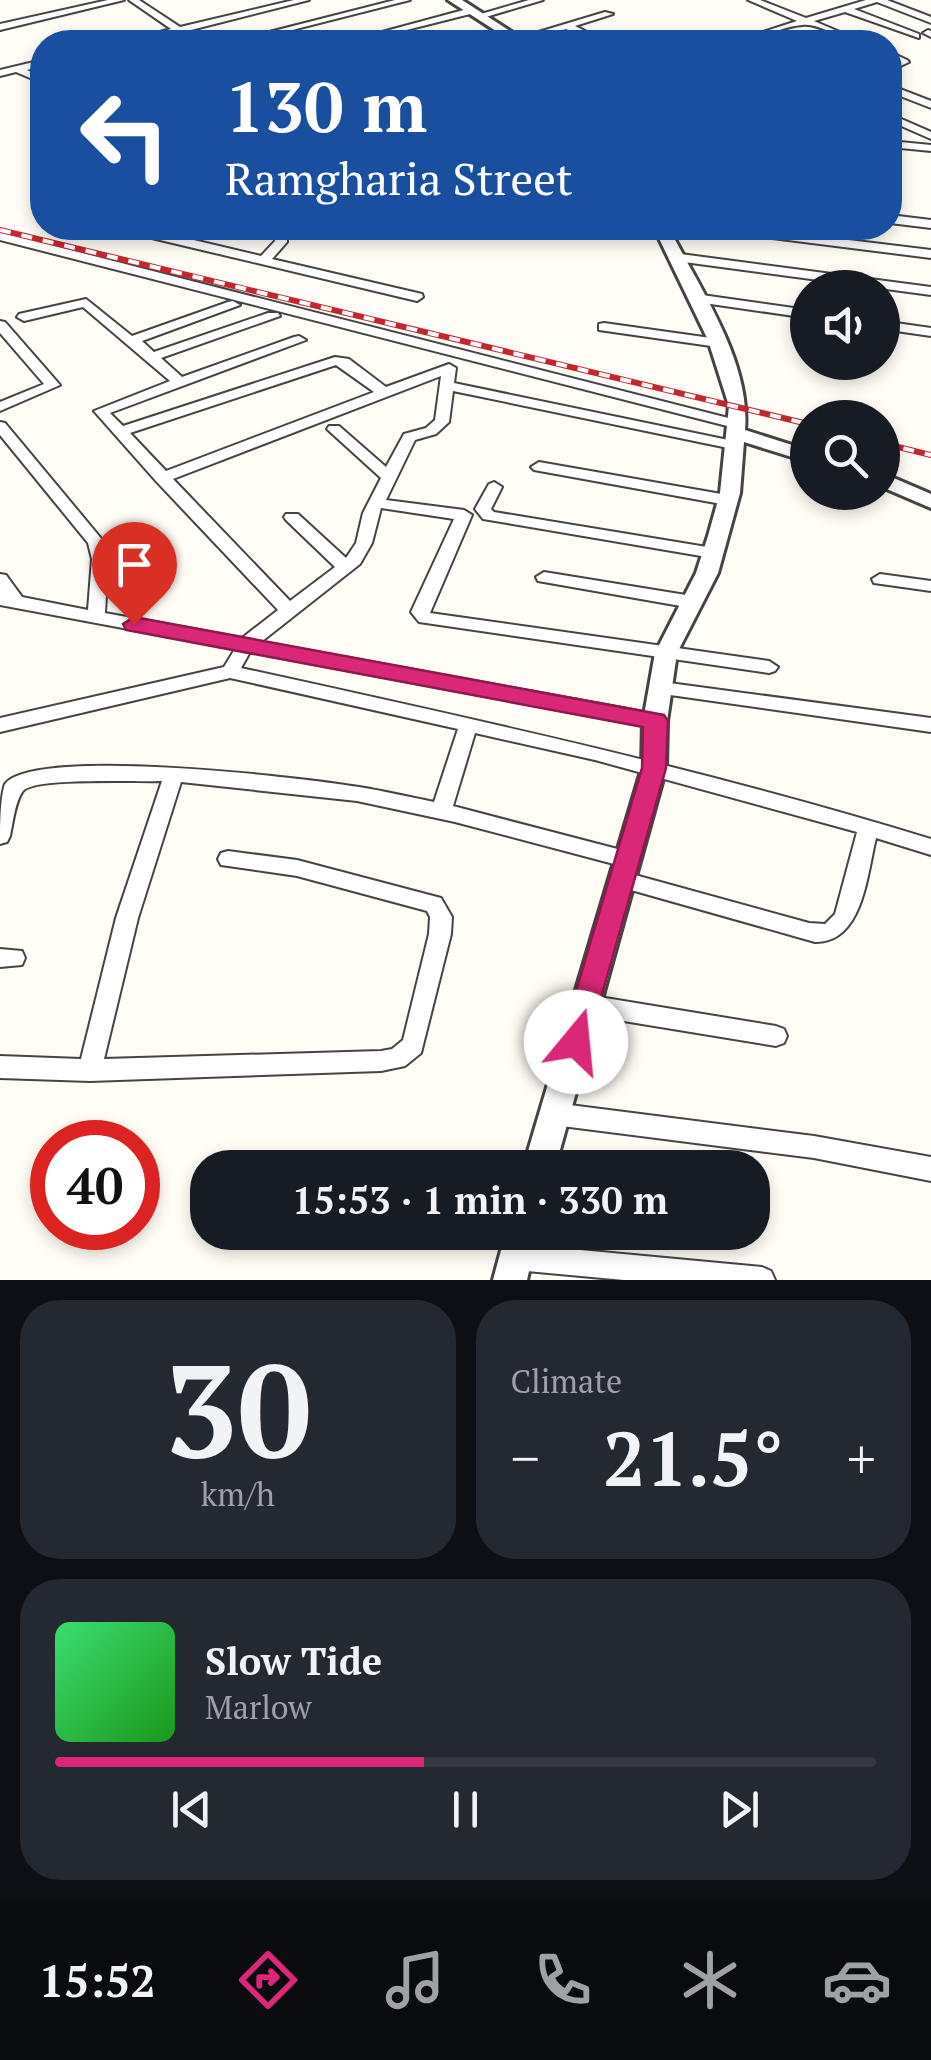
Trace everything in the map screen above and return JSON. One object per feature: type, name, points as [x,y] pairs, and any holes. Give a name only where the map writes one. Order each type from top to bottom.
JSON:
[{"type":"street","points":[[0,28],[120,0]]},
{"type":"street","points":[[133,0],[178,30]]},
{"type":"street","points":[[184,30],[305,0]]},
{"type":"street","points":[[286,30],[406,0]]},
{"type":"street","points":[[454,0],[501,30]]},
{"type":"street","points":[[404,30],[539,0]]},
{"type":"street","points":[[752,0],[828,30]]},
{"type":"street","points":[[777,30],[877,0],[931,20]]},
{"type":"street","points":[[845,9],[900,30]]},
{"type":"street","points":[[554,30],[608,14]]},
{"type":"street","points":[[212,23],[222,30]]},
{"type":"street","points":[[567,26],[576,30]]},
{"type":"street","points":[[902,31],[916,36]]},
{"type":"street","points":[[902,40],[930,33]]},
{"type":"street","points":[[0,73],[30,66]]},
{"type":"street","points":[[17,69],[30,75]]},
{"type":"street","points":[[902,93],[931,105]]},
{"type":"street","points":[[902,122],[931,136]]},
{"type":"street","points":[[902,145],[931,148]]},
{"type":"street","points":[[902,220],[931,224]]},
{"type":"street","points":[[0,236],[790,451]]},
{"type":"street","points":[[178,240],[416,297]]},
{"type":"street","points":[[264,260],[281,240]]},
{"type":"street","points":[[544,1150],[654,768],[666,653],[713,553],[728,500],[738,406],[718,342],[666,240]]},
{"type":"street","points":[[820,240],[931,254]]},
{"type":"street","points":[[673,257],[931,291]]},
{"type":"street","points":[[695,298],[790,311]]},
{"type":"street","points":[[24,317],[86,303],[178,382]]},
{"type":"street","points":[[133,340],[233,306]]},
{"type":"street","points":[[152,357],[273,316]]},
{"type":"street","points":[[0,325],[54,385],[0,407]]},
{"type":"street","points":[[604,327],[718,342]]},
{"type":"street","points":[[900,328],[931,332]]},
{"type":"street","points":[[288,610],[161,478],[102,414],[102,409],[299,340]]},
{"type":"street","points":[[230,672],[246,644],[346,568],[360,551],[376,503],[410,437],[435,429],[442,422],[452,360]]},
{"type":"street","points":[[161,478],[384,392],[452,360]]},
{"type":"street","points":[[119,432],[334,361],[344,362],[384,392]]},
{"type":"street","points":[[447,386],[734,434]]},
{"type":"street","points":[[0,426],[96,542],[100,559],[96,618]]},
{"type":"street","points":[[334,429],[389,478]]},
{"type":"street","points":[[539,468],[728,500]]},
{"type":"street","points":[[494,487],[484,509],[489,516],[713,553]]},
{"type":"street","points":[[900,487],[931,502]]},
{"type":"street","points":[[376,503],[464,515],[420,612],[425,618],[769,667]]},
{"type":"street","points":[[292,517],[346,568]]},
{"type":"street","points":[[544,576],[692,602]]},
{"type":"street","points":[[0,579],[8,601],[656,721]]},
{"type":"street","points":[[880,579],[931,586]]},
{"type":"street","points":[[0,725],[230,672],[654,768],[806,808],[931,847]]},
{"type":"street","points":[[662,688],[931,725]]},
{"type":"street","points":[[441,811],[468,726]]},
{"type":"street","points":[[0,836],[12,789],[24,778],[50,774],[174,774],[357,794],[441,811],[809,932],[829,934],[839,928],[845,916],[868,829]]},
{"type":"street","points":[[90,1070],[127,918],[174,774]]},
{"type":"street","points":[[0,1067],[90,1070],[381,1061],[397,1059],[413,1046],[440,934],[441,917],[434,904],[297,868],[228,859]]},
{"type":"street","points":[[587,1005],[776,1036]]},
{"type":"street","points":[[554,1114],[814,1147],[931,1169]]},
{"type":"street","points":[[516,1256],[762,1280]]},
{"type":"railway","points":[[0,230],[30,237]]},
{"type":"railway","points":[[42,240],[790,420]]},
{"type":"railway","points":[[900,447],[931,455]]},
{"type":"route","points":[[134,624],[656,721],[654,768],[576,1042]]}]
